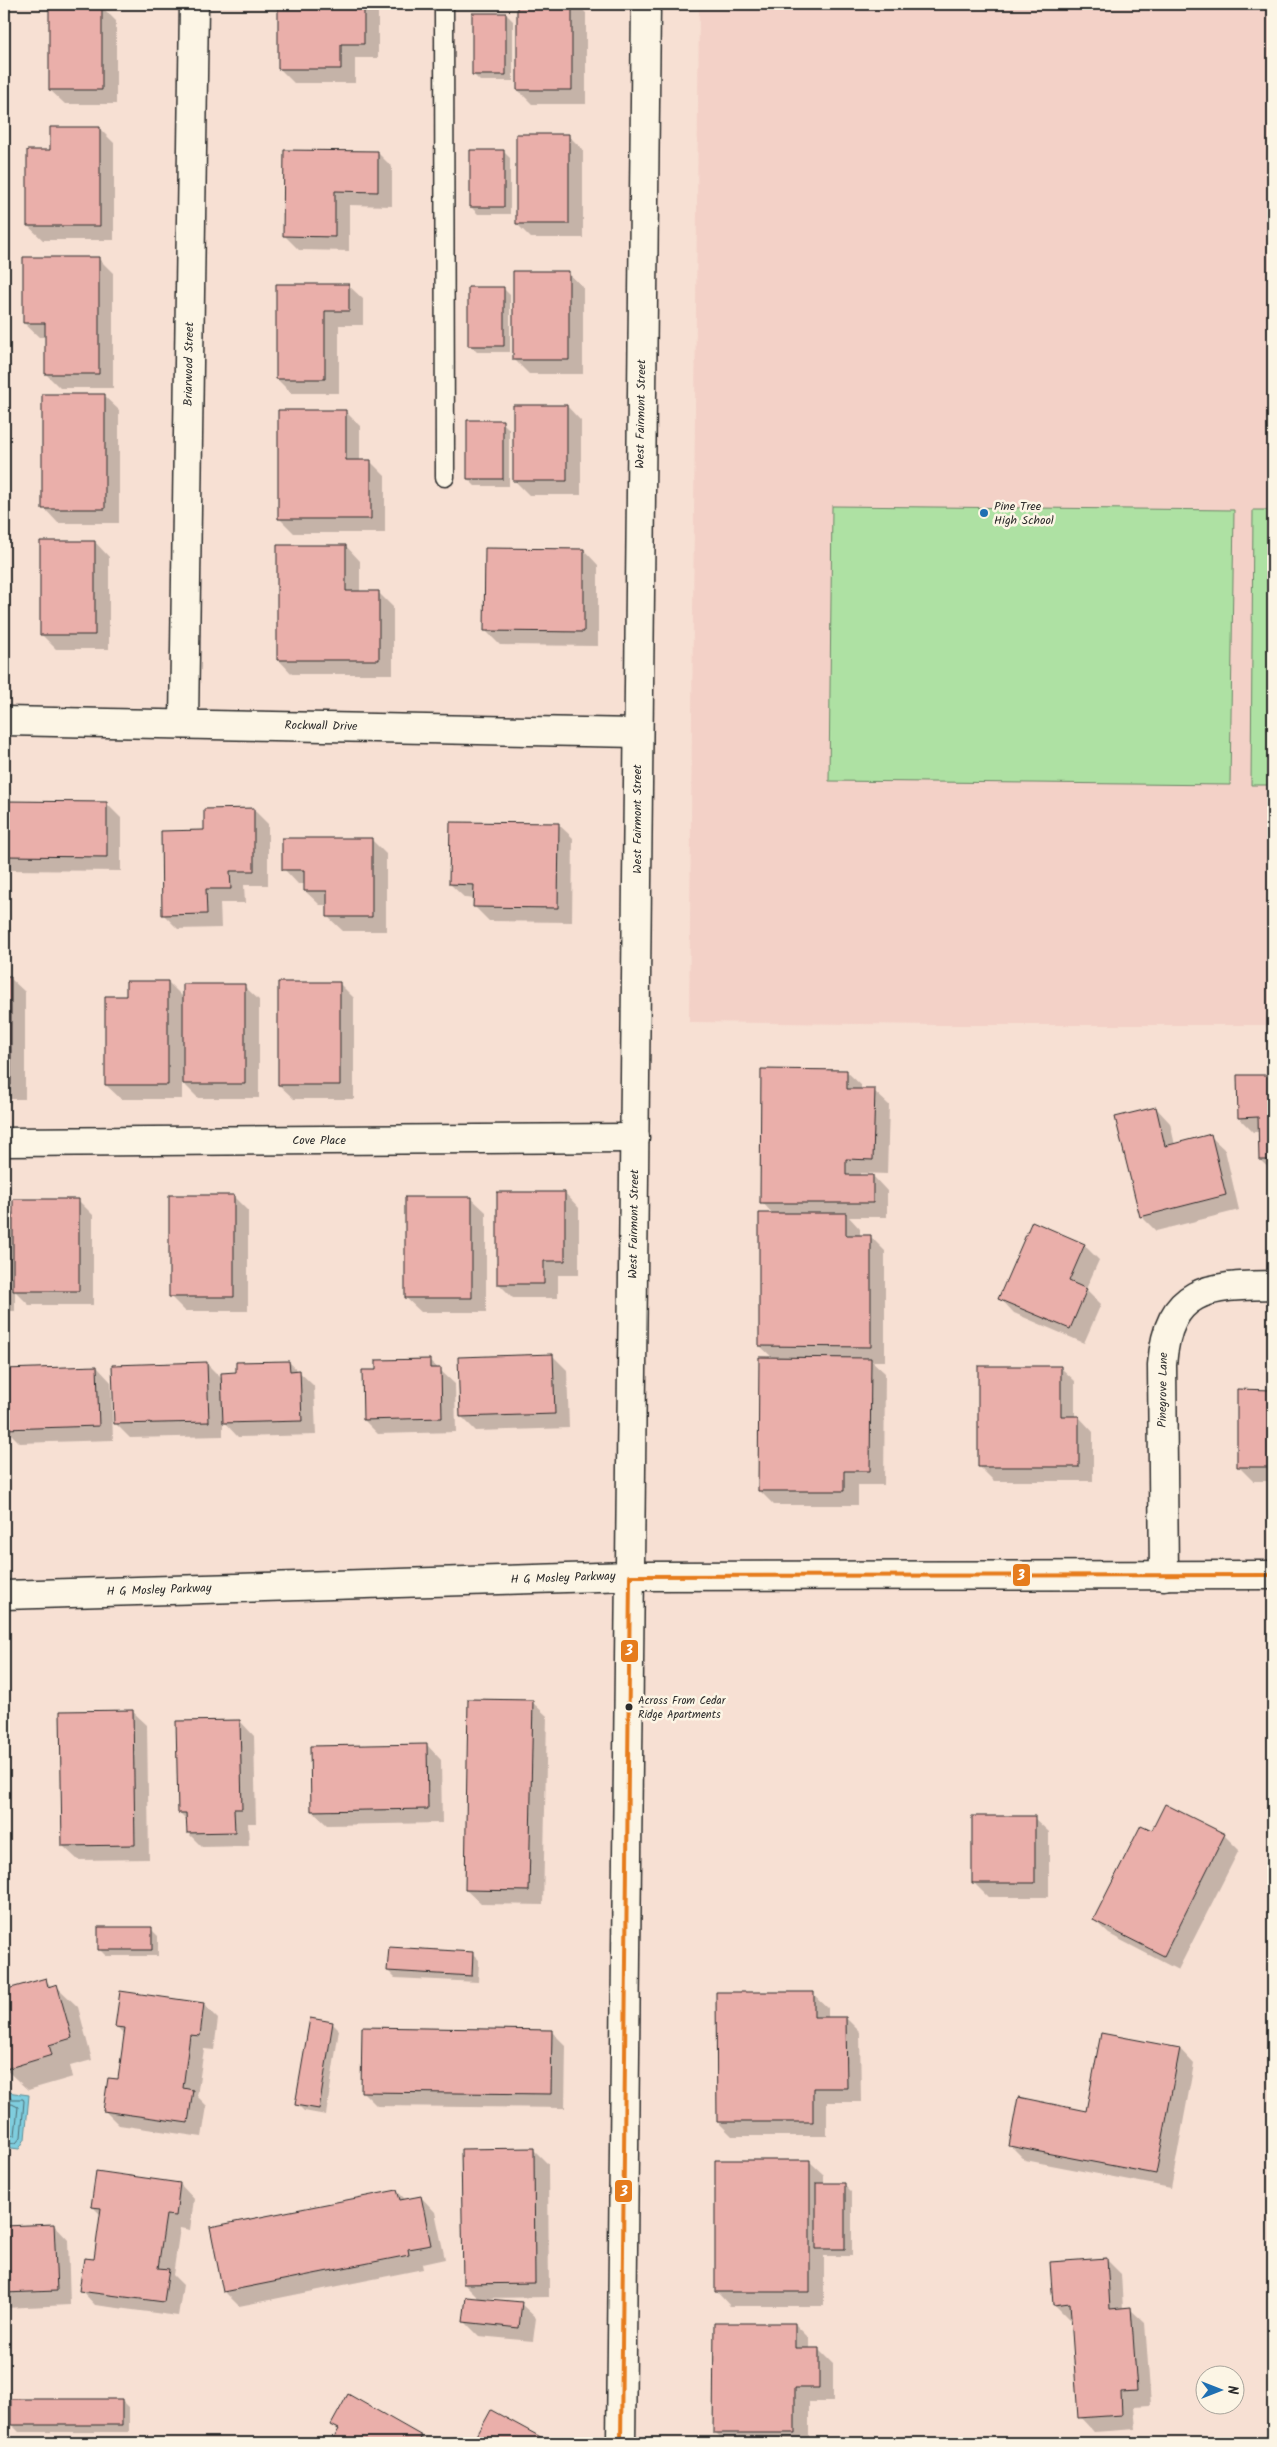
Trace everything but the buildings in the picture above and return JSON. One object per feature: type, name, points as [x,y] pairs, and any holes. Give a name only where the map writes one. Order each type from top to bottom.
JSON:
[{"type":"street","name":"Briarwood Street","points":[[184,723],[194,4]]},
{"type":"street","name":"West Fairmont Street","points":[[621,2443],[646,4]]},
{"type":"street","name":"Rockwall Drive","points":[[4,721],[638,733]]},
{"type":"street","name":"Cove Place","points":[[4,1142],[635,1138]]},
{"type":"street","name":"Pinegrove Lane","points":[[1164,1576],[1162,1365],[1166,1336],[1170,1324],[1187,1302],[1206,1290],[1232,1285],[1273,1285]]},
{"type":"street","name":"H G Mosley Parkway","points":[[4,1595],[630,1576],[1273,1575]]},
{"type":"lane","points":[[444,4],[445,477]]},
{"type":"shaded area","name":"Pine Tree High School","points":[[699,4],[1273,4],[1273,1025],[937,1025],[689,1022]]},
{"type":"green space","points":[[832,506],[1234,510],[1230,785],[829,781]]},
{"type":"green space","points":[[1253,510],[1273,510],[1273,785],[1251,785]]},
{"type":"water","points":[[7,2092],[29,2095],[25,2139],[19,2149],[4,2147],[4,2101]]},
{"type":"transit line","name":"3","points":[[621,2443],[630,1576],[1273,1575]]},
{"type":"place","name":"Pine Tree High School","points":[[984,513]]},
{"type":"place","name":"Across From Cedar Ridge Apartments","points":[[629,1707]]}]
